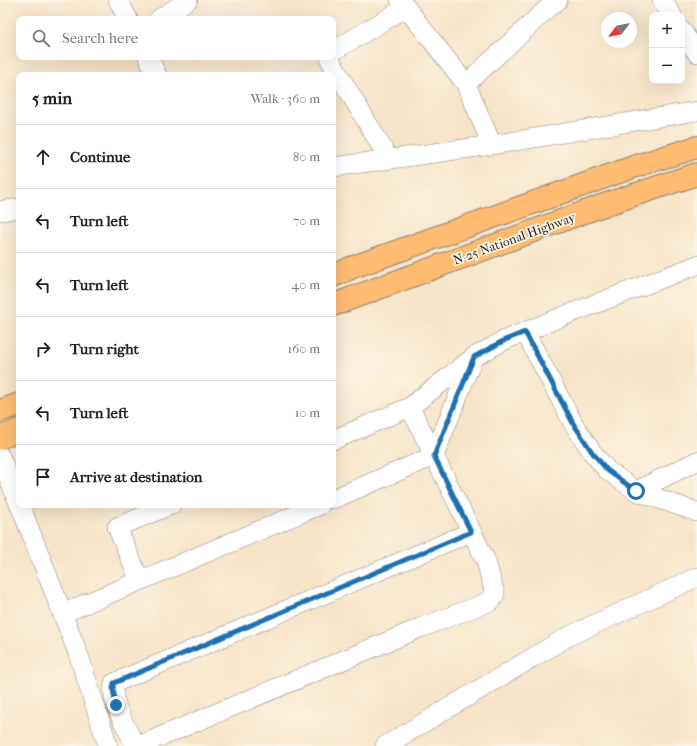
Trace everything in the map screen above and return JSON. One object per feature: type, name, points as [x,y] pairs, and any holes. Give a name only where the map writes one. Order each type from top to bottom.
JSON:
[{"type":"highway","name":"N-25 National Highway","points":[[336,275],[629,169],[697,147]]},
{"type":"highway","name":"N-25 National Highway","points":[[336,305],[601,206],[697,174]]},
{"type":"highway","points":[[0,411],[16,405]]},
{"type":"highway","points":[[0,438],[16,431]]},
{"type":"street","points":[[118,0],[126,16]]},
{"type":"street","points":[[164,16],[188,0]]},
{"type":"street","points":[[466,84],[558,0]]},
{"type":"street","points":[[662,0],[670,12]]},
{"type":"street","points":[[336,49],[403,4],[466,84],[492,145]]},
{"type":"street","points":[[685,35],[697,53]]},
{"type":"street","points":[[150,60],[156,72]]},
{"type":"street","points":[[330,60],[389,159]]},
{"type":"street","points":[[336,167],[492,145],[697,111]]},
{"type":"street","points":[[0,211],[16,208]]},
{"type":"street","points":[[336,439],[410,407],[474,357],[505,340],[697,265]]},
{"type":"street","points":[[525,332],[573,423],[592,452],[607,470],[636,491],[693,507]]},
{"type":"street","points":[[336,498],[434,456],[474,357]]},
{"type":"street","points":[[410,407],[486,561],[495,594],[491,601],[420,628],[137,746],[116,705],[113,689],[114,683],[471,532]]},
{"type":"street","points":[[0,456],[16,496]]},
{"type":"street","points":[[636,491],[697,460]]},
{"type":"street","points":[[21,508],[79,656],[108,746]]},
{"type":"street","points":[[140,582],[117,527],[164,508]]},
{"type":"street","points":[[73,609],[313,508]]},
{"type":"street","points":[[385,746],[567,637],[697,577]]},
{"type":"route","points":[[116,705],[113,689],[114,683],[471,532],[434,456],[474,357],[505,340],[525,332],[573,423],[592,452],[607,470],[636,491]]}]
